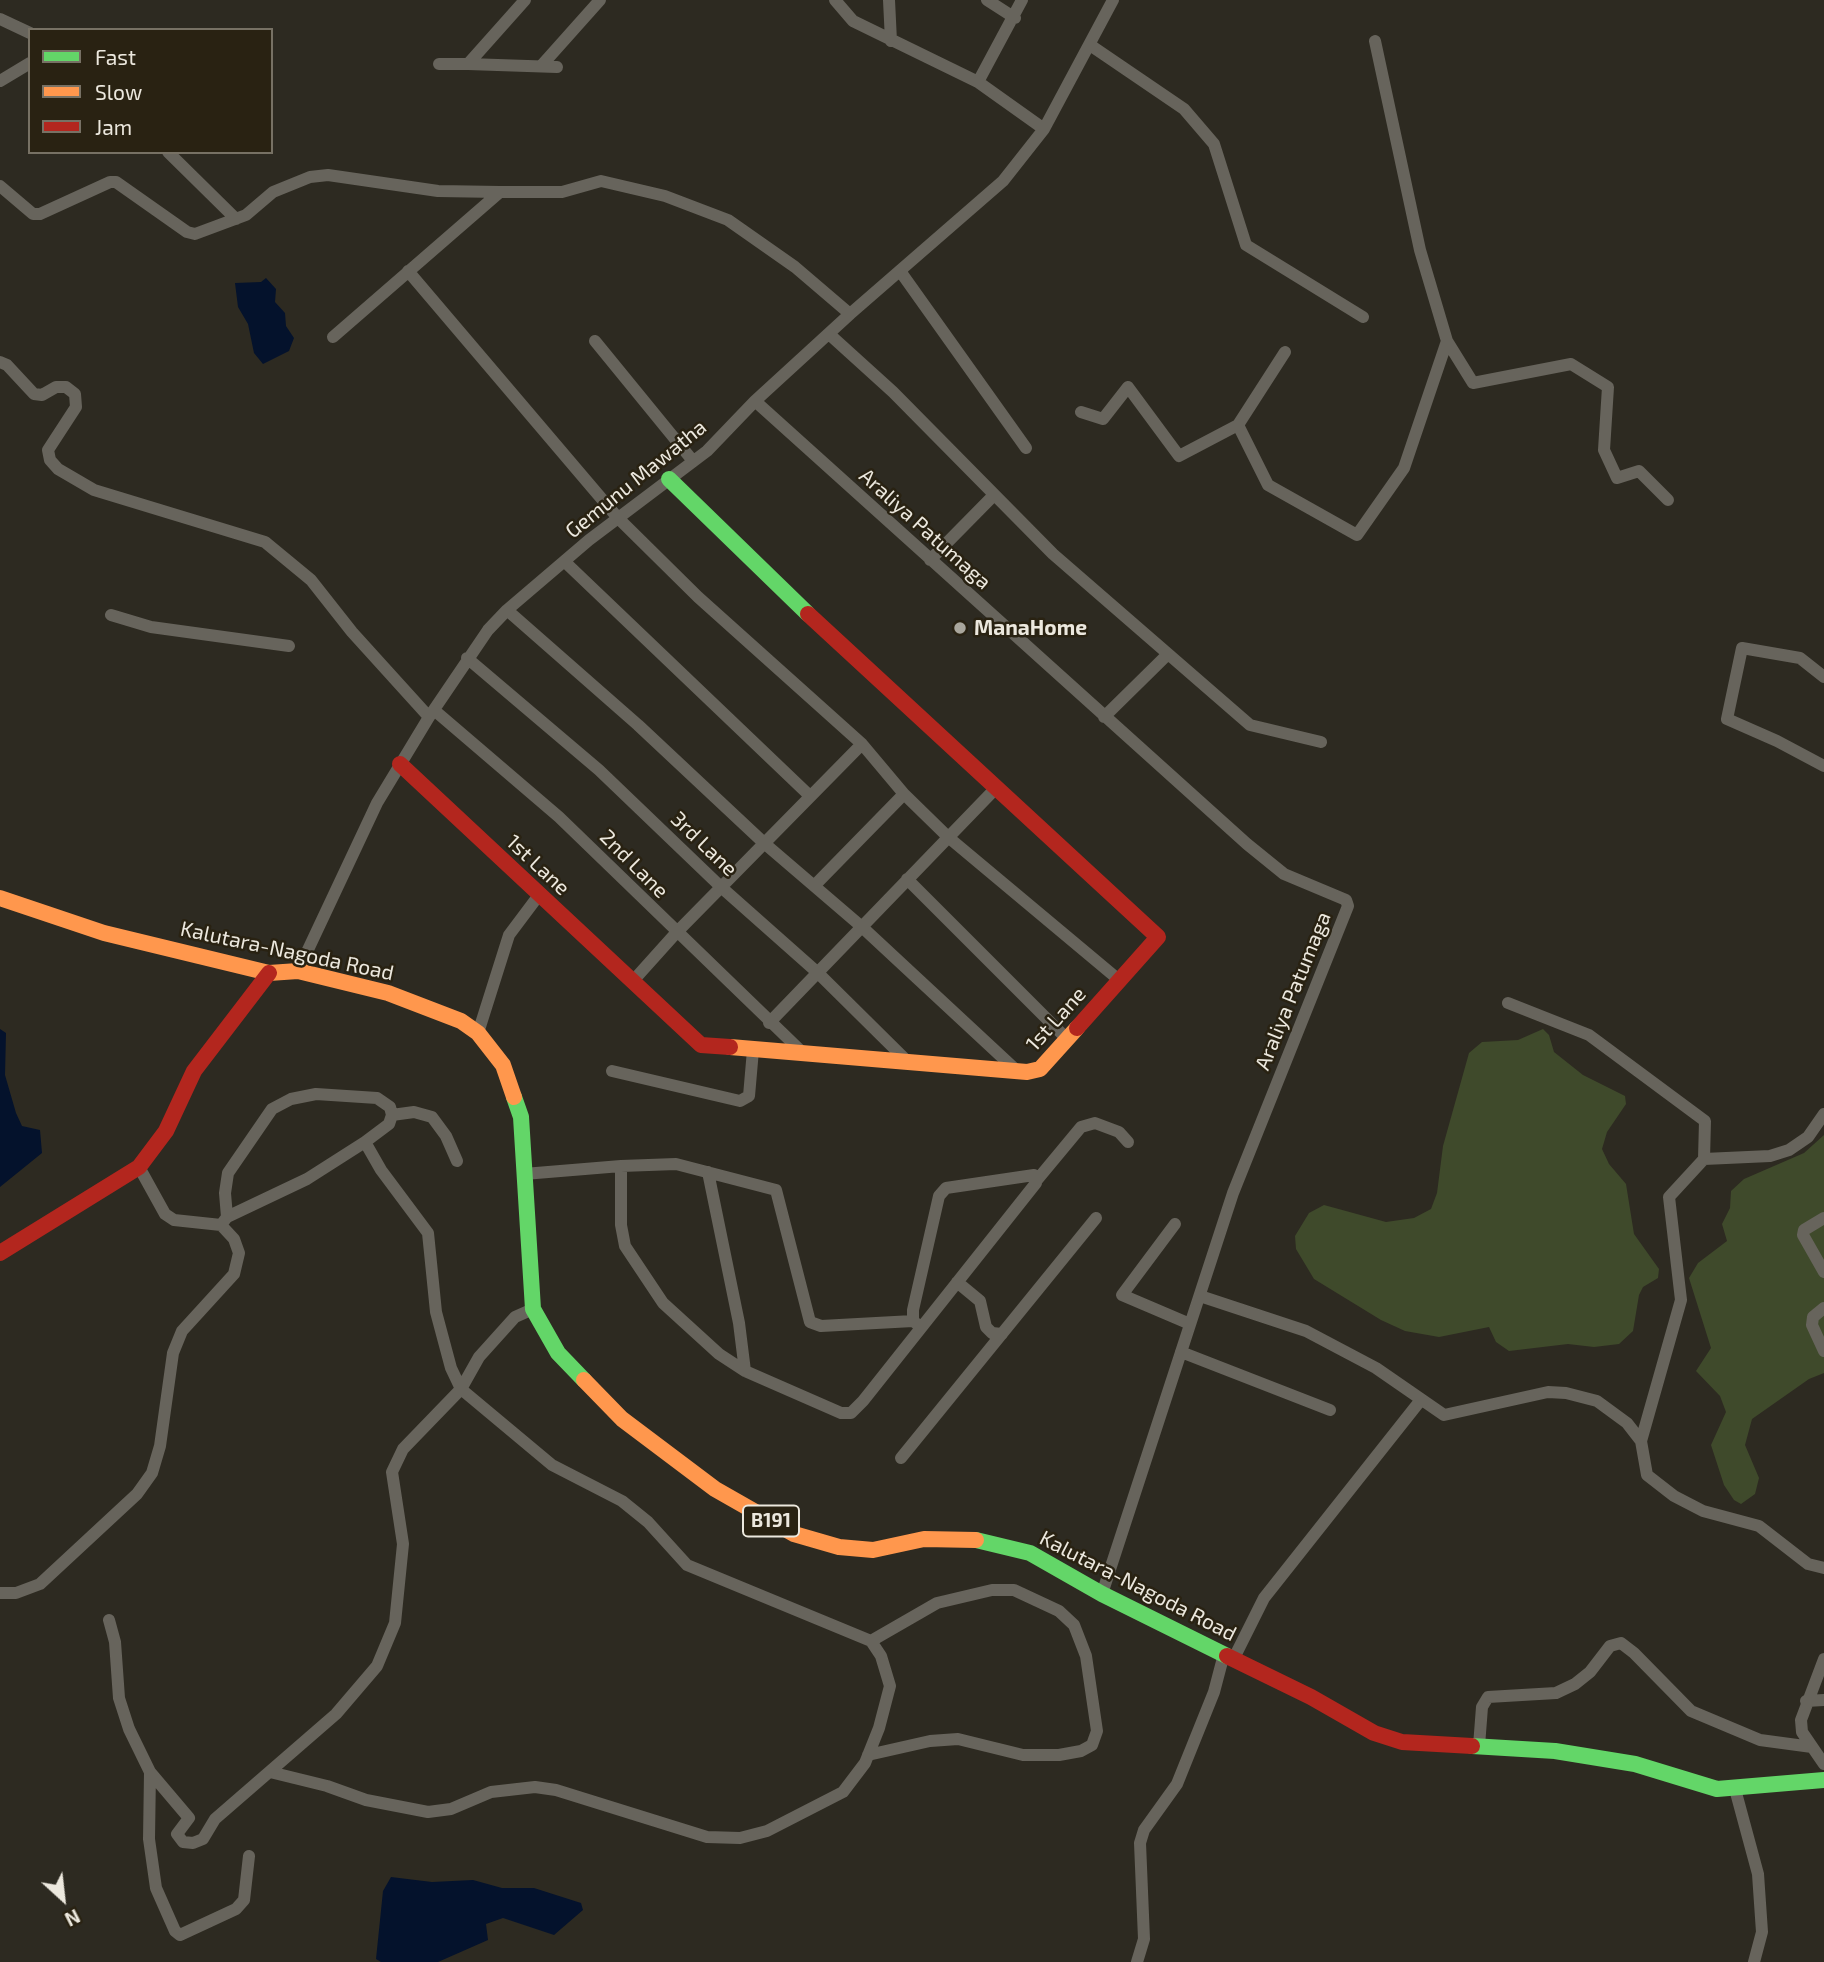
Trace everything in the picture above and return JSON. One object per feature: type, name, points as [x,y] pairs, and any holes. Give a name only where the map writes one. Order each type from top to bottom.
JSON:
[{"type":"main road","name":"1st Lane","points":[[400,764],[701,1045],[1017,1071],[1040,1069],[1158,937],[768,577],[669,479]]},
{"type":"main road","name":"Kalutara-Nagoda Road","points":[[0,898],[104,933],[268,973],[298,971],[388,993],[461,1021],[478,1033],[503,1065],[521,1116],[533,1310],[558,1353],[622,1419],[715,1489],[794,1534],[839,1547],[873,1550],[924,1539],[982,1540],[1002,1544],[1053,1564],[1102,1594],[1229,1656],[1374,1733],[1402,1742],[1555,1751],[1621,1762],[1717,1789],[1824,1780]]},
{"type":"main road","points":[[0,1253],[139,1167],[166,1130],[194,1071],[268,973]]},
{"type":"street","points":[[468,64],[525,0]]},
{"type":"street","points":[[542,65],[600,0]]},
{"type":"street","points":[[835,0],[853,21],[978,82],[1044,129]]},
{"type":"street","points":[[889,0],[891,41]]},
{"type":"street","points":[[987,0],[1015,18]]},
{"type":"street","points":[[978,82],[1015,18],[1022,0]]},
{"type":"street","name":"Gemunu Mawatha","points":[[298,971],[377,803],[467,658],[507,610],[618,518],[693,461],[850,314],[1003,181],[1044,129],[1113,0]]},
{"type":"street","points":[[0,19],[28,32]]},
{"type":"street","points":[[1375,41],[1420,250],[1447,341],[1473,383],[1571,364],[1608,387],[1604,450],[1617,478],[1639,471],[1668,500]]},
{"type":"street","points":[[1090,45],[1184,109],[1214,144],[1247,245],[1363,317]]},
{"type":"street","points":[[0,81],[28,64]]},
{"type":"street","points":[[439,64],[557,67]]},
{"type":"street","points":[[170,154],[236,219]]},
{"type":"street","points":[[0,186],[33,214],[40,214],[110,182],[122,185],[187,232],[195,234],[246,215],[273,192],[310,177],[328,175],[438,191],[500,192],[562,192],[601,181],[665,196],[728,220],[795,267],[850,314]]},
{"type":"street","points":[[334,337],[500,192]]},
{"type":"street","points":[[408,271],[618,518],[698,597],[862,744],[904,794],[948,837],[1119,980]]},
{"type":"street","points":[[900,271],[1026,448]]},
{"type":"street","points":[[829,334],[893,392],[1053,554],[1250,725],[1321,742]]},
{"type":"street","points":[[595,341],[693,461]]},
{"type":"street","points":[[1238,425],[1268,485],[1357,536],[1404,468],[1447,341]]},
{"type":"street","points":[[1081,412],[1102,419],[1128,387],[1179,456],[1238,425],[1285,352]]},
{"type":"street","name":"2nd Lane","points":[[0,362],[7,365],[34,394],[42,396],[56,387],[66,387],[75,394],[76,407],[48,450],[50,460],[58,469],[94,490],[265,542],[311,580],[352,632],[431,714],[559,817],[802,1052]]},
{"type":"street","name":"Araliya Patumaga","points":[[755,401],[1104,717],[1284,874],[1346,900],[1348,906],[1233,1193],[1102,1594]]},
{"type":"street","points":[[930,560],[994,495]]},
{"type":"street","points":[[565,562],[810,796]]},
{"type":"street","points":[[507,610],[638,725],[764,843],[862,927],[1017,1071]]},
{"type":"street","points":[[111,615],[151,627],[289,646]]},
{"type":"street","points":[[1824,677],[1800,658],[1742,648],[1727,719],[1824,766]]},
{"type":"street","points":[[1104,717],[1168,654]]},
{"type":"street","name":"3rd Lane","points":[[467,658],[599,770],[721,887],[818,973],[909,1063]]},
{"type":"street","points":[[632,982],[676,933],[862,744]]},
{"type":"street","points":[[769,1023],[997,788]]},
{"type":"street","points":[[814,886],[904,794]]},
{"type":"street","points":[[907,879],[1067,1039]]},
{"type":"street","points":[[478,1033],[509,935],[539,895]]},
{"type":"street","points":[[1508,1003],[1589,1035],[1705,1121],[1704,1159],[1669,1197],[1681,1300],[1641,1441],[1647,1475],[1674,1496],[1703,1511],[1759,1527],[1808,1564],[1824,1568]]},
{"type":"street","points":[[612,1071],[740,1101],[750,1096],[753,1050]]},
{"type":"street","points":[[0,1593],[16,1593],[40,1584],[137,1494],[152,1474],[162,1434],[173,1353],[182,1331],[234,1274],[239,1253],[224,1221],[228,1173],[272,1109],[291,1099],[316,1094],[377,1098],[390,1107],[392,1115],[389,1124],[307,1179],[224,1221],[174,1220],[165,1214],[139,1167]]},
{"type":"street","points":[[392,1115],[414,1112],[432,1117],[446,1136],[457,1161]]},
{"type":"street","points":[[1704,1159],[1770,1156],[1788,1150],[1808,1136],[1824,1114]]},
{"type":"street","points":[[621,1166],[622,1237],[636,1267],[663,1303],[684,1324],[745,1371],[841,1413],[851,1413],[917,1324],[957,1282],[1081,1127],[1095,1123],[1119,1132],[1128,1142]]},
{"type":"street","points":[[270,1772],[327,1786],[366,1800],[428,1812],[451,1809],[491,1792],[535,1787],[556,1790],[707,1838],[740,1838],[766,1831],[843,1792],[868,1755],[879,1728],[890,1686],[881,1656],[870,1641],[687,1565],[648,1522],[622,1501],[552,1465],[461,1389],[451,1367],[436,1312],[428,1233],[381,1170],[365,1142]]},
{"type":"street","points":[[524,1174],[676,1164],[776,1190],[810,1322],[821,1326],[917,1324]]},
{"type":"street","points":[[709,1172],[739,1323],[745,1371]]},
{"type":"street","points":[[917,1324],[913,1310],[939,1196],[946,1188],[1028,1174],[1037,1180]]},
{"type":"street","points":[[901,1458],[1096,1218]]},
{"type":"street","points":[[1824,1218],[1804,1230],[1803,1235],[1824,1272]]},
{"type":"street","points":[[1175,1224],[1122,1295],[1191,1324]]},
{"type":"street","points":[[957,1282],[980,1301],[986,1327],[992,1333],[1002,1334]]},
{"type":"street","points":[[1200,1296],[1306,1331],[1376,1368],[1420,1401],[1444,1415],[1520,1396],[1566,1393],[1585,1396],[1611,1409],[1641,1441]]},
{"type":"street","points":[[1824,1308],[1813,1317],[1812,1325],[1824,1351]]},
{"type":"street","points":[[109,1620],[116,1642],[119,1698],[129,1729],[150,1772],[189,1818],[177,1834],[183,1842],[193,1843],[203,1839],[215,1819],[336,1714],[377,1666],[395,1623],[403,1544],[392,1472],[403,1449],[461,1389],[479,1357],[515,1317],[533,1310]]},
{"type":"street","points":[[1181,1352],[1330,1410]]},
{"type":"street","points":[[1137,1962],[1144,1939],[1140,1843],[1144,1830],[1178,1784],[1229,1656],[1264,1598],[1420,1401]]},
{"type":"street","points":[[868,1755],[930,1741],[958,1739],[1023,1755],[1059,1755],[1081,1751],[1092,1745],[1097,1731],[1086,1656],[1074,1625],[1059,1611],[1014,1590],[992,1590],[937,1603],[870,1641]]},
{"type":"street","points":[[1479,1746],[1482,1707],[1488,1697],[1556,1693],[1575,1684],[1590,1672],[1610,1646],[1620,1643],[1634,1653],[1691,1711],[1760,1740],[1812,1747]]},
{"type":"street","points":[[1824,1659],[1801,1720],[1802,1732],[1824,1764]]},
{"type":"street","points":[[1806,1701],[1824,1700]]},
{"type":"street","points":[[150,1772],[149,1839],[156,1888],[175,1931],[180,1935],[236,1909],[244,1900],[249,1856]]},
{"type":"street","points":[[1735,1789],[1758,1874],[1762,1932],[1754,1962]]},
{"type":"green space","points":[[1543,1029],[1549,1035],[1554,1052],[1583,1075],[1625,1096],[1626,1104],[1607,1132],[1602,1149],[1609,1164],[1626,1184],[1634,1234],[1659,1269],[1658,1278],[1643,1287],[1639,1295],[1633,1331],[1619,1344],[1594,1347],[1568,1344],[1509,1351],[1496,1342],[1489,1327],[1439,1337],[1405,1331],[1381,1320],[1314,1279],[1296,1249],[1295,1236],[1309,1213],[1324,1205],[1386,1222],[1414,1218],[1431,1209],[1437,1193],[1443,1146],[1469,1053],[1482,1042],[1518,1040]]},
{"type":"green space","points":[[1824,1135],[1824,1373],[1809,1379],[1752,1419],[1745,1445],[1759,1478],[1755,1494],[1741,1504],[1734,1500],[1724,1485],[1711,1445],[1726,1412],[1720,1396],[1696,1371],[1711,1348],[1689,1278],[1698,1263],[1727,1241],[1722,1224],[1730,1208],[1731,1191],[1744,1179],[1804,1153]]},
{"type":"water","points":[[266,278],[276,289],[275,302],[285,313],[286,326],[294,338],[289,351],[263,364],[254,353],[248,324],[238,307],[235,283],[261,282]]},
{"type":"water","points":[[0,1029],[6,1033],[5,1075],[16,1113],[22,1126],[40,1130],[42,1153],[0,1187]]},
{"type":"water","points":[[391,1877],[432,1882],[473,1880],[502,1888],[534,1888],[581,1903],[583,1910],[554,1935],[503,1918],[486,1924],[488,1940],[438,1962],[381,1962],[376,1959],[383,1891]]},
{"type":"traffic: fast","points":[[669,479],[808,614]]},
{"type":"traffic: fast","points":[[514,1097],[521,1117],[533,1309],[558,1353],[584,1380]]},
{"type":"traffic: fast","points":[[976,1540],[1030,1553],[1102,1594],[1227,1656]]},
{"type":"traffic: fast","points":[[1472,1746],[1555,1751],[1635,1764],[1717,1789],[1824,1780]]},
{"type":"traffic: slow","points":[[0,898],[104,933],[269,973],[298,971],[388,993],[461,1021],[478,1033],[503,1065],[514,1097]]},
{"type":"traffic: slow","points":[[730,1047],[1027,1072],[1040,1069],[1077,1028]]},
{"type":"traffic: slow","points":[[584,1380],[622,1419],[715,1489],[794,1534],[839,1547],[873,1550],[924,1539],[976,1540]]},
{"type":"traffic: jam","points":[[808,614],[1158,937],[1077,1028]]},
{"type":"traffic: jam","points":[[400,764],[701,1045],[730,1047]]},
{"type":"traffic: jam","points":[[0,1253],[139,1167],[166,1131],[194,1071],[269,973]]},
{"type":"traffic: jam","points":[[1227,1656],[1311,1697],[1374,1733],[1402,1742],[1472,1746]]},
{"type":"place","name":"ManaHome","points":[[960,628]]}]
